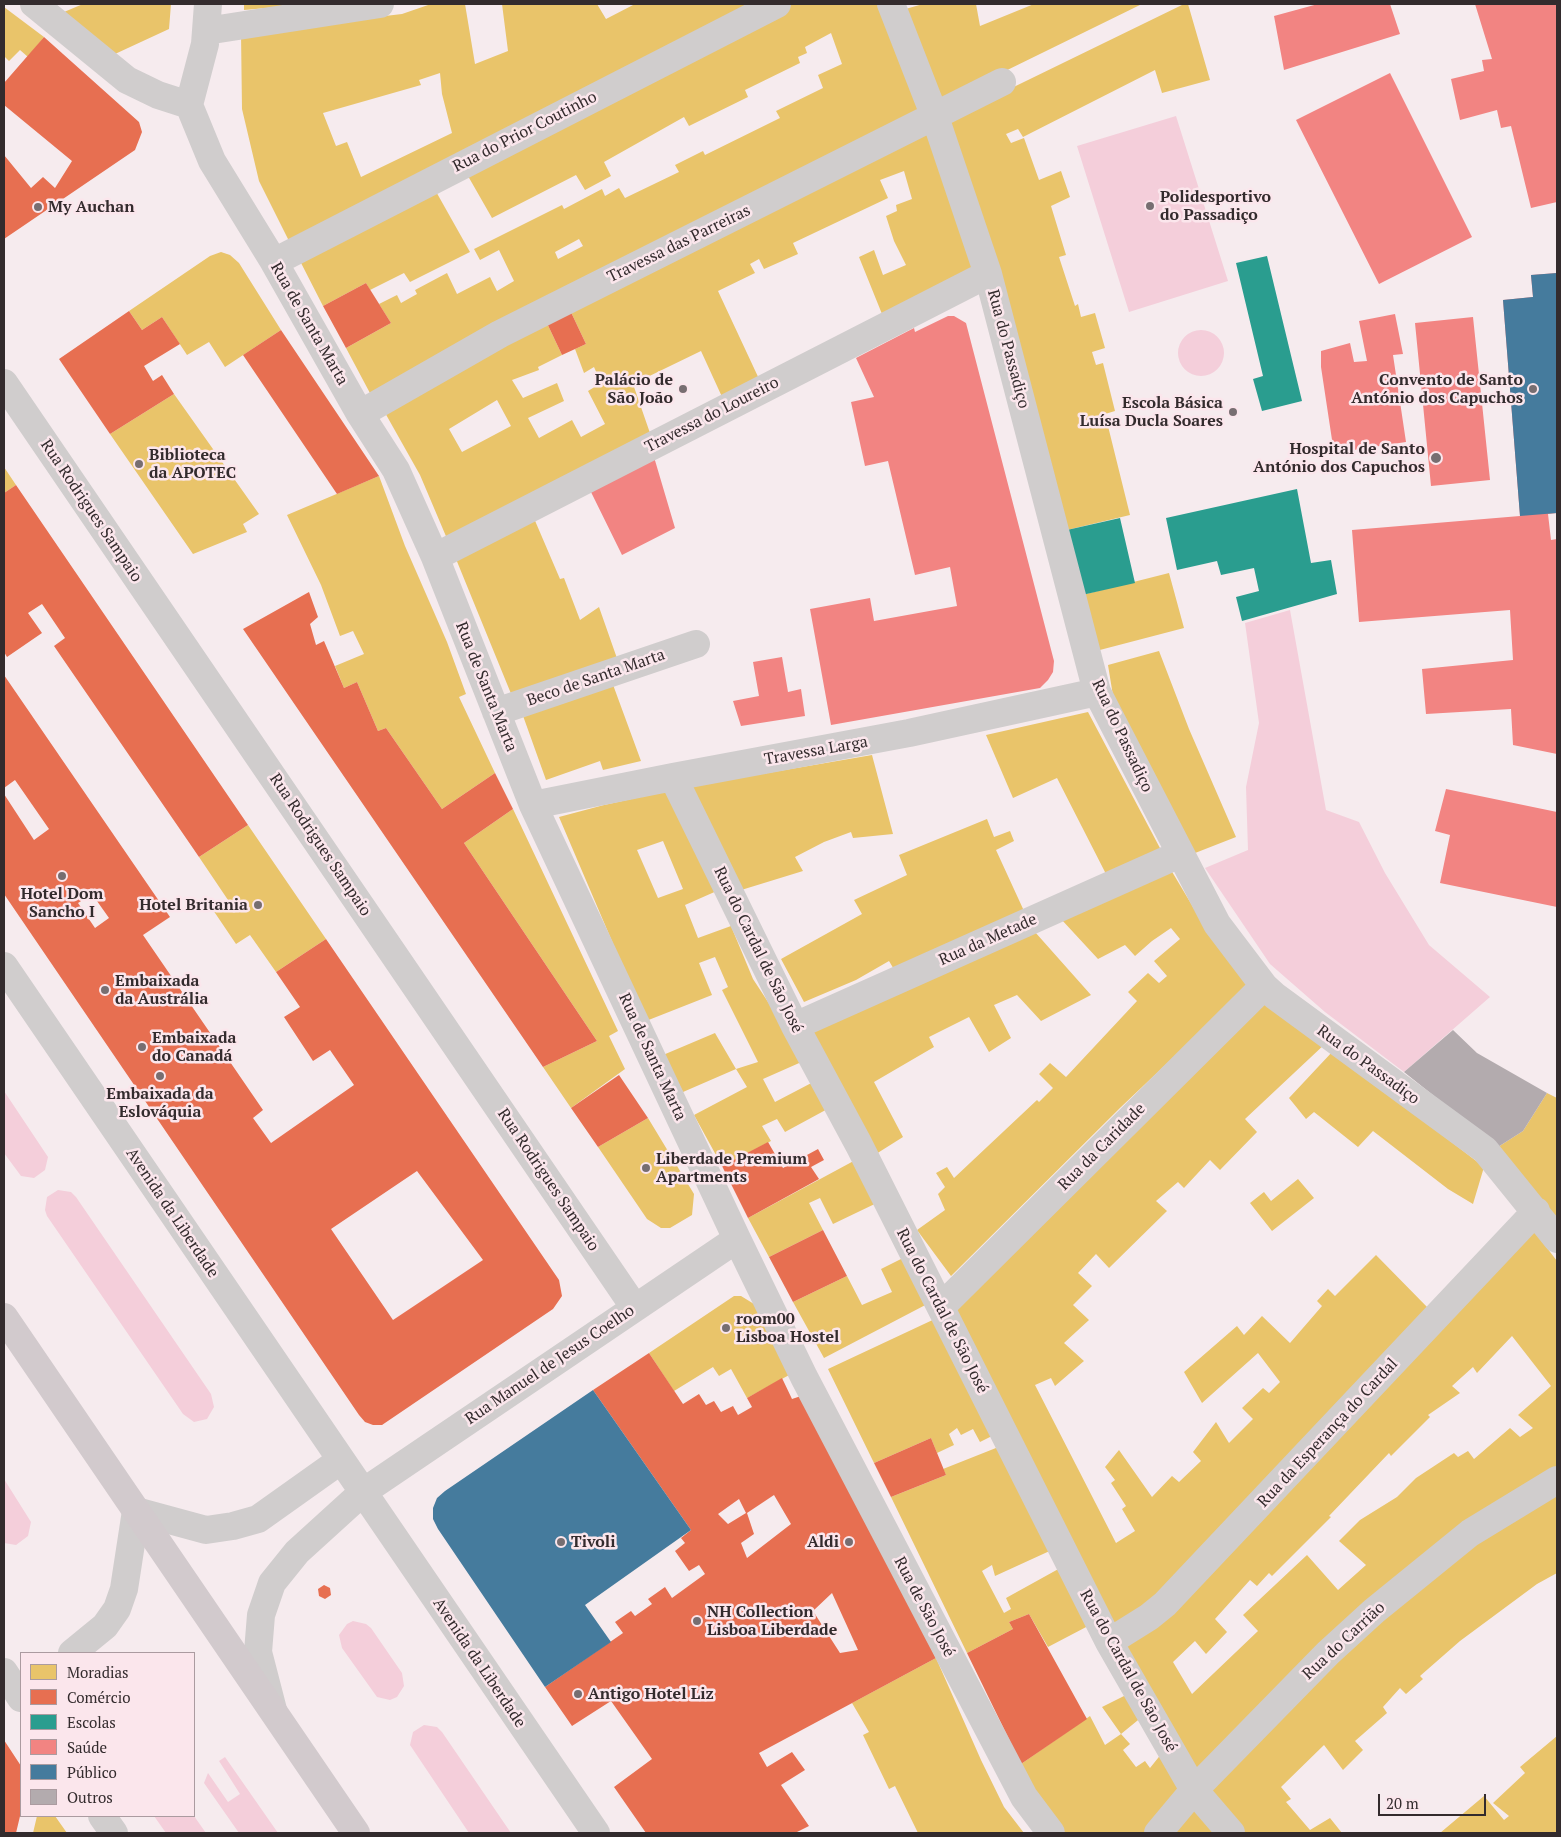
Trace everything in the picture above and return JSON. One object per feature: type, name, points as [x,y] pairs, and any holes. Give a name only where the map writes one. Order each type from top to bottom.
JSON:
[{"type":"main road","points":[[4,1317],[356,1833]]},
{"type":"street","points":[[34,4],[127,80],[158,95],[189,105],[205,44],[208,4]]},
{"type":"street","points":[[206,31],[380,4]]},
{"type":"street","name":"Rua do Prior Coutinho","points":[[274,262],[777,4]]},
{"type":"street","name":"Rua do Passadiço","points":[[891,4],[935,117],[988,274],[1097,692],[1217,924],[1264,986],[1287,1006],[1485,1150],[1536,1211],[1557,1240]]},
{"type":"street","name":"Travessa das Parreiras","points":[[360,414],[500,334],[1002,82]]},
{"type":"street","name":"Rua de Santa Marta","points":[[189,105],[212,161],[274,262],[360,414],[396,470],[435,558],[533,805],[737,1239],[804,1376]]},
{"type":"street","name":"Travessa do Loureiro","points":[[435,558],[988,274]]},
{"type":"street","name":"Rua Rodrigues Sampaio","points":[[4,383],[635,1308]]},
{"type":"street","name":"Beco de Santa Marta","points":[[496,712],[696,644]]},
{"type":"street","name":"Travessa Larga","points":[[533,805],[909,733],[1097,692]]},
{"type":"street","name":"Rua do Cardal de São José","points":[[673,777],[795,1026],[940,1307],[1109,1642],[1194,1790],[1231,1833]]},
{"type":"street","name":"Rua da Metade","points":[[795,1026],[1180,854]]},
{"type":"street","name":"Avenida da Liberdade","points":[[4,966],[596,1833]]},
{"type":"street","name":"Rua da Caridade","points":[[940,1307],[1264,986]]},
{"type":"street","name":"Rua da Esperança do Cardal","points":[[1109,1642],[1150,1617],[1165,1604],[1536,1211]]},
{"type":"street","name":"Rua Manuel de Jesus Coelho","points":[[363,1492],[737,1239]]},
{"type":"street","name":"Rua de São José","points":[[804,1376],[1024,1797],[1050,1833]]},
{"type":"street","points":[[73,1652],[105,1626],[117,1609],[124,1589],[136,1511],[206,1530],[233,1526],[258,1518],[341,1460]]},
{"type":"street","name":"Rua do Carrião","points":[[1158,1833],[1194,1790],[1328,1653],[1374,1611],[1470,1533],[1557,1480]]},
{"type":"street","points":[[273,1712],[258,1652],[261,1615],[272,1583],[297,1552],[363,1492]]},
{"type":"street","points":[[4,1672],[20,1696]]},
{"type":"street","points":[[103,1817],[114,1833]]},
{"type":"shaded area","name":"Polidesportivo do Passadiço","points":[[1176,116],[1228,281],[1129,312],[1077,146]]},
{"type":"shaded area","points":[[1196,330],[1206,330],[1220,340],[1224,353],[1220,366],[1214,372],[1206,376],[1196,376],[1182,366],[1178,358],[1178,348],[1188,334]]},
{"type":"shaded area","points":[[1290,610],[1326,810],[1359,822],[1385,873],[1429,945],[1490,997],[1404,1072],[1325,1012],[1270,964],[1205,868],[1248,850],[1246,787],[1259,723],[1245,623]]},
{"type":"shaded area","points":[[4,1091],[48,1157],[45,1170],[34,1178],[21,1176],[4,1153]]},
{"type":"shaded area","points":[[58,1190],[71,1192],[76,1197],[211,1394],[214,1407],[207,1419],[194,1422],[183,1414],[47,1216],[45,1210],[47,1197]]},
{"type":"shaded area","points":[[4,1479],[31,1522],[28,1536],[16,1545],[4,1543]]},
{"type":"shaded area","points":[[353,1621],[366,1624],[371,1628],[402,1673],[404,1686],[397,1697],[390,1700],[377,1697],[342,1648],[339,1635],[347,1624]]},
{"type":"shaded area","points":[[424,1725],[437,1727],[442,1732],[511,1833],[469,1833],[410,1745],[413,1732]]},
{"type":"shaded area","points":[[225,1757],[278,1833],[239,1833],[204,1783],[208,1773],[228,1802],[240,1794],[219,1761]]},
{"type":"shaded area","points":[[155,1817],[195,1817],[206,1833],[166,1833]]},
{"type":"building: Moradias","points":[[83,4],[171,4],[169,29],[115,54],[64,12]]},
{"type":"building: Moradias","points":[[244,4],[300,4],[300,5],[244,10]]},
{"type":"building: Moradias","points":[[431,4],[465,4],[475,64],[508,51],[502,4],[597,4],[606,19],[635,4],[764,4],[290,243],[259,181],[242,109],[241,33],[402,14]],"holes":[[[440,73],[442,94],[452,133],[361,177],[347,142],[336,146],[323,113],[421,85],[419,80]]]},
{"type":"building: Moradias","points":[[787,4],[880,4],[921,111],[371,395],[346,348],[391,323],[379,304],[397,295],[401,303],[417,294],[415,290],[447,273],[457,294],[490,277],[497,291],[514,281],[499,250],[480,260],[474,249],[562,205],[564,209],[602,189],[605,196],[619,188],[625,198],[679,172],[675,165],[703,151],[705,155],[780,118],[776,111],[823,88],[818,75],[842,64],[831,33],[805,47],[807,53],[798,57],[800,63],[745,90],[748,97],[689,126],[684,117],[604,162],[611,176],[585,190],[576,175],[492,218],[464,169]],"holes":[[[579,239],[583,246],[558,259],[555,252]]]},
{"type":"building: Moradias","points":[[923,4],[976,4],[980,26],[1034,4],[1142,4],[942,102],[902,10]]},
{"type":"building: Moradias","points":[[1184,4],[1188,4],[1210,80],[1162,93],[1155,70],[1023,137],[1018,129],[1006,134],[1011,143],[1024,138],[1039,180],[1061,171],[1070,197],[1051,206],[1066,255],[1059,257],[1075,306],[1078,304],[1081,317],[1095,313],[1105,348],[1092,352],[1096,365],[1103,363],[1115,411],[1105,414],[1130,515],[1067,530],[948,119]]},
{"type":"building: Moradias","points":[[4,7],[44,37],[28,57],[20,50],[9,61],[4,56]]},
{"type":"building: Moradias","points":[[929,128],[980,269],[882,314],[859,257],[874,250],[883,275],[906,265],[894,241],[886,216],[897,211],[896,205],[912,199],[904,171],[880,180],[888,198],[793,243],[798,254],[764,269],[759,259],[750,264],[755,273],[718,291],[760,381],[723,399],[701,351],[633,384],[651,436],[448,541],[420,475],[384,411],[545,319],[562,355],[538,367],[539,370],[512,380],[523,398],[557,383],[564,401],[528,418],[539,438],[572,420],[581,437],[605,424],[588,391],[601,383],[594,367],[584,373],[575,349],[586,344],[569,308]],"holes":[[[497,400],[511,426],[462,452],[449,429]]]},
{"type":"building: Moradias","points":[[434,188],[470,252],[410,282],[404,273],[370,290],[366,283],[323,306],[299,259]]},
{"type":"building: Moradias","points":[[221,252],[230,255],[239,263],[281,330],[225,367],[209,342],[187,355],[162,317],[142,330],[129,311],[210,256]]},
{"type":"building: Moradias","points":[[174,394],[259,514],[243,524],[247,532],[193,554],[110,434]]},
{"type":"building: Moradias","points":[[4,467],[16,485],[4,493]]},
{"type":"building: Moradias","points":[[379,476],[405,546],[447,642],[466,694],[459,697],[495,773],[442,809],[386,728],[378,731],[357,682],[344,688],[335,666],[364,654],[353,631],[340,636],[321,585],[287,515]]},
{"type":"building: Moradias","points":[[533,516],[560,579],[564,578],[580,620],[599,607],[619,664],[514,701],[456,559]]},
{"type":"building: Moradias","points":[[1169,573],[1184,628],[1096,651],[1082,595]]},
{"type":"building: Moradias","points":[[1159,651],[1189,729],[1236,837],[1190,855],[1115,708],[1108,665]]},
{"type":"building: Moradias","points":[[612,682],[641,761],[603,770],[600,761],[546,780],[522,713]]},
{"type":"building: Moradias","points":[[1088,712],[1161,850],[1106,874],[1057,778],[1013,798],[986,735]]},
{"type":"building: Moradias","points":[[872,755],[893,834],[853,838],[851,832],[824,842],[795,857],[803,871],[738,891],[686,787]]},
{"type":"building: Moradias","points":[[668,791],[719,890],[685,905],[698,938],[731,926],[753,979],[806,1060],[763,1079],[775,1102],[819,1079],[833,1106],[785,1132],[777,1119],[762,1126],[771,1141],[722,1166],[694,1115],[747,1087],[736,1069],[758,1062],[722,990],[728,987],[715,957],[699,963],[712,995],[646,1021],[559,817]],"holes":[[[663,841],[683,889],[658,898],[637,850]]]},
{"type":"building: Moradias","points":[[513,809],[618,1031],[609,1036],[625,1069],[571,1108],[543,1067],[597,1041],[464,843]]},
{"type":"building: Moradias","points":[[987,819],[994,837],[1010,831],[1014,841],[996,850],[1024,911],[895,971],[889,961],[856,980],[804,1002],[781,959],[862,914],[854,900],[907,875],[899,855]]},
{"type":"building: Moradias","points":[[248,825],[326,939],[276,972],[250,935],[236,944],[213,910],[228,900],[199,857]]},
{"type":"building: Moradias","points":[[1171,870],[1202,922],[1253,982],[1121,1107],[951,1276],[917,1230],[945,1210],[938,1194],[945,1187],[936,1173],[947,1167],[954,1178],[1037,1100],[1039,1102],[1053,1088],[1039,1074],[1050,1063],[1066,1077],[1137,1001],[1128,992],[1148,973],[1159,983],[1167,976],[1154,961],[1180,939],[1171,928],[1135,956],[1125,945],[1098,959],[1061,919]]},
{"type":"building: Moradias","points":[[1035,932],[1091,995],[1041,1021],[1017,995],[994,1005],[1011,1038],[989,1052],[969,1017],[929,1037],[934,1047],[874,1082],[903,1137],[876,1154],[811,1033]]},
{"type":"building: Moradias","points":[[1267,998],[1326,1043],[1245,1119],[1257,1132],[1220,1170],[1210,1160],[1184,1188],[1178,1182],[1156,1201],[1167,1211],[1109,1268],[1096,1254],[1078,1273],[1092,1286],[1073,1305],[1089,1320],[1064,1343],[1084,1361],[1055,1386],[1051,1378],[1035,1385],[1116,1543],[1135,1531],[1122,1509],[1126,1506],[1111,1483],[1115,1480],[1105,1467],[1119,1450],[1152,1497],[1172,1476],[1179,1482],[1201,1461],[1193,1452],[1216,1422],[1229,1443],[1253,1419],[1242,1408],[1263,1388],[1269,1393],[1280,1382],[1258,1353],[1202,1403],[1184,1372],[1237,1326],[1244,1335],[1262,1316],[1290,1343],[1322,1306],[1317,1301],[1328,1289],[1335,1296],[1376,1255],[1429,1309],[1204,1555],[1112,1631],[947,1310]]},
{"type":"building: Moradias","points":[[715,1033],[736,1069],[683,1092],[663,1055]]},
{"type":"building: Moradias","points":[[1333,1051],[1484,1167],[1473,1204],[1448,1189],[1373,1131],[1358,1147],[1314,1112],[1306,1119],[1289,1098]]},
{"type":"building: Moradias","points":[[1547,1093],[1557,1098],[1557,1219],[1498,1147],[1523,1131]]},
{"type":"building: Moradias","name":"Liberdade Premium Apartments","points":[[648,1118],[694,1194],[692,1215],[670,1228],[661,1228],[647,1219],[598,1147]]},
{"type":"building: Moradias","points":[[861,1157],[883,1200],[833,1224],[820,1198],[809,1203],[823,1230],[769,1257],[748,1218]]},
{"type":"building: Moradias","points":[[1298,1179],[1314,1198],[1272,1231],[1250,1203],[1264,1192],[1271,1201]]},
{"type":"building: Moradias","points":[[1534,1231],[1557,1261],[1557,1470],[1197,1770],[1119,1644]],"holes":[[[1512,1336],[1551,1386],[1518,1415],[1533,1428],[1520,1437],[1510,1428],[1474,1459],[1468,1451],[1458,1457],[1454,1453],[1416,1478],[1397,1497],[1360,1520],[1339,1541],[1366,1565],[1338,1590],[1307,1555],[1243,1615],[1258,1631],[1192,1694],[1173,1662],[1195,1641],[1206,1654],[1227,1632],[1215,1619],[1250,1580],[1257,1586],[1269,1573],[1272,1576],[1331,1517],[1329,1516],[1389,1453],[1391,1456],[1430,1417],[1428,1415],[1460,1393],[1452,1386],[1473,1367],[1477,1373]]]},
{"type":"building: Moradias","points":[[909,1255],[933,1301],[824,1358],[793,1302],[847,1276],[862,1305],[892,1292],[881,1269]]},
{"type":"building: Moradias","name":"room00 Lisboa Hostel","points":[[734,1296],[741,1296],[754,1304],[791,1374],[747,1398],[731,1369],[719,1376],[713,1367],[674,1391],[649,1353]]},
{"type":"building: Moradias","points":[[939,1317],[996,1434],[980,1442],[973,1429],[961,1435],[957,1428],[949,1434],[954,1445],[937,1453],[931,1438],[874,1463],[828,1369]]},
{"type":"building: Moradias","points":[[1001,1446],[1054,1549],[995,1576],[992,1565],[982,1571],[1004,1613],[1011,1609],[1006,1598],[1062,1567],[1090,1625],[1048,1647],[1029,1614],[1009,1622],[1013,1629],[967,1653],[891,1497],[946,1475],[943,1469]]},
{"type":"building: Moradias","points":[[1557,1492],[1557,1573],[1537,1584],[1460,1641],[1420,1676],[1423,1679],[1406,1694],[1400,1688],[1383,1707],[1387,1713],[1355,1741],[1363,1750],[1343,1770],[1324,1745],[1281,1787],[1291,1799],[1286,1802],[1310,1830],[1330,1818],[1342,1833],[1245,1833],[1208,1786],[1306,1685],[1489,1530]]},
{"type":"building: Moradias","points":[[936,1658],[1004,1807],[1024,1833],[918,1833],[895,1786],[889,1789],[863,1735],[869,1732],[852,1703]]},
{"type":"building: Moradias","points":[[1130,1693],[1143,1716],[1121,1734],[1102,1707]]},
{"type":"building: Moradias","points":[[1090,1716],[1105,1745],[1121,1734],[1130,1744],[1123,1750],[1136,1767],[1145,1761],[1150,1768],[1162,1753],[1185,1787],[1148,1833],[1062,1833],[1036,1799],[1021,1764]]},
{"type":"building: Moradias","points":[[1557,1736],[1557,1833],[1440,1833],[1484,1796],[1504,1820],[1509,1816],[1493,1803],[1525,1773],[1520,1767]]},
{"type":"building: Moradias","points":[[1194,1806],[1217,1833],[1167,1833]]},
{"type":"building: Moradias","points":[[37,1817],[56,1817],[67,1833],[33,1833]]},
{"type":"building: Comércio","points":[[44,37],[139,122],[142,132],[135,150],[4,239],[4,155],[31,188],[43,177],[55,188],[72,161],[4,105],[4,83]]},
{"type":"building: Comércio","points":[[366,283],[391,323],[346,348],[323,306]]},
{"type":"building: Comércio","points":[[569,308],[586,344],[562,355],[545,319]]},
{"type":"building: Comércio","points":[[129,311],[142,330],[162,317],[180,344],[144,366],[153,381],[162,375],[174,394],[110,434],[59,359]]},
{"type":"building: Comércio","points":[[281,330],[379,476],[337,494],[243,355]]},
{"type":"building: Comércio","points":[[16,485],[248,825],[199,857],[54,646],[65,638],[42,604],[28,613],[42,633],[7,657],[4,652],[4,493]]},
{"type":"building: Comércio","points":[[309,592],[318,617],[310,624],[316,645],[324,641],[344,688],[357,682],[378,731],[386,728],[442,809],[495,773],[513,809],[464,843],[597,1041],[543,1067],[243,629]]},
{"type":"building: Comércio","points":[[4,675],[170,917],[143,935],[263,1110],[253,1118],[271,1143],[354,1085],[330,1050],[313,1061],[284,1017],[300,1007],[276,972],[326,939],[559,1280],[562,1296],[553,1309],[382,1425],[373,1425],[365,1422],[4,894],[4,794],[34,840],[49,829],[15,780],[4,788]],"holes":[[[92,894],[109,918],[95,928],[78,903]],[[417,1171],[483,1260],[393,1320],[331,1229]]]},
{"type":"building: Comércio","points":[[619,1075],[648,1118],[598,1147],[571,1108]]},
{"type":"building: Comércio","points":[[768,1142],[783,1168],[818,1149],[824,1160],[811,1167],[819,1179],[748,1218],[722,1166]]},
{"type":"building: Comércio","points":[[823,1230],[847,1276],[793,1302],[769,1257]]},
{"type":"building: Comércio","points":[[649,1353],[683,1404],[699,1394],[706,1405],[714,1401],[721,1412],[733,1406],[738,1415],[752,1407],[747,1398],[782,1378],[792,1399],[801,1396],[936,1658],[759,1753],[767,1767],[792,1752],[805,1770],[781,1785],[809,1826],[795,1833],[646,1833],[614,1787],[652,1759],[611,1701],[572,1726],[545,1687],[623,1633],[615,1622],[631,1611],[635,1616],[652,1604],[648,1599],[665,1587],[672,1598],[705,1574],[699,1565],[689,1571],[675,1551],[685,1543],[681,1538],[691,1530],[593,1390]],"holes":[[[774,1495],[791,1524],[747,1558],[741,1543],[754,1534],[747,1513]],[[739,1499],[746,1513],[728,1524],[718,1514]],[[832,1593],[858,1650],[840,1653],[813,1611]]]},
{"type":"building: Comércio","points":[[931,1438],[946,1475],[891,1497],[874,1463]]},
{"type":"building: Comércio","points":[[324,1585],[330,1588],[331,1595],[325,1599],[319,1596],[318,1589]]},
{"type":"building: Comércio","points":[[1029,1614],[1087,1719],[1021,1764],[967,1653],[1013,1629],[1009,1622]]},
{"type":"building: Comércio","points":[[4,1740],[20,1764],[20,1816],[16,1833],[4,1833]]},
{"type":"building: Escolas","points":[[1267,256],[1302,401],[1262,411],[1253,379],[1263,376],[1236,263]]},
{"type":"building: Escolas","points":[[1297,489],[1311,563],[1331,560],[1337,594],[1242,621],[1236,597],[1259,591],[1254,568],[1221,575],[1217,561],[1177,570],[1166,518]]},
{"type":"building: Escolas","points":[[1120,518],[1135,583],[1082,595],[1067,530]]},
{"type":"building: Saúde","points":[[1318,4],[1390,4],[1400,34],[1284,70],[1274,16]]},
{"type":"building: Saúde","points":[[1475,4],[1557,4],[1557,202],[1531,208],[1511,126],[1501,128],[1497,110],[1460,120],[1451,79],[1484,71],[1482,60],[1492,59]]},
{"type":"building: Saúde","points":[[1390,73],[1472,237],[1379,284],[1296,120]]},
{"type":"building: Saúde","points":[[1557,273],[1557,513],[1548,514],[1551,540],[1557,539],[1557,754],[1513,745],[1511,709],[1426,714],[1422,669],[1513,660],[1510,610],[1359,622],[1352,530],[1520,516],[1503,300],[1533,297],[1531,275]]},
{"type":"building: Saúde","points":[[1395,314],[1403,354],[1393,355],[1406,442],[1334,453],[1321,367],[1321,351],[1350,343],[1354,362],[1367,361],[1359,321]]},
{"type":"building: Saúde","points":[[948,316],[954,316],[966,323],[1054,661],[1053,672],[1040,688],[831,725],[810,609],[870,598],[874,621],[957,606],[950,567],[915,575],[888,461],[865,466],[851,402],[874,397],[856,358],[914,328],[915,332]]},
{"type":"building: Saúde","points":[[1473,317],[1490,480],[1431,486],[1415,323]]},
{"type":"building: Saúde","points":[[654,457],[675,528],[622,555],[590,490]]},
{"type":"building: Saúde","points":[[782,657],[788,692],[801,689],[805,716],[741,726],[733,701],[759,696],[753,662]]},
{"type":"building: Saúde","points":[[1446,789],[1557,812],[1557,907],[1440,883],[1450,835],[1435,831]]},
{"type":"building: Público","name":"Convento de Santo António dos Capuchos","points":[[1557,273],[1557,513],[1520,516],[1503,300],[1533,297],[1531,275]]},
{"type":"building: Público","name":"Tivoli","points":[[593,1390],[691,1530],[585,1605],[611,1642],[545,1687],[438,1529],[433,1519],[433,1508],[437,1498],[445,1491]]},
{"type":"building: Outros","points":[[1453,1030],[1477,1053],[1547,1093],[1523,1131],[1498,1147],[1404,1072]]},
{"type":"place","name":"Polidesportivo do Passadiço","points":[[1150,206]]},
{"type":"place","name":"My Auchan","points":[[38,207]]},
{"type":"place","name":"Palácio de São João","points":[[683,389]]},
{"type":"place","name":"Convento de Santo António dos Capuchos","points":[[1533,389]]},
{"type":"place","name":"Escola Básica Luísa Ducla Soares","points":[[1233,412]]},
{"type":"place","name":"Hospital de Santo António dos Capuchos","points":[[1436,458]]},
{"type":"place","name":"Biblioteca da APOTEC","points":[[139,464]]},
{"type":"place","name":"Hotel Dom Sancho I","points":[[62,876]]},
{"type":"place","name":"Hotel Britania","points":[[258,905]]},
{"type":"place","name":"Embaixada da Austrália","points":[[105,990]]},
{"type":"place","name":"Embaixada do Canadá","points":[[142,1047]]},
{"type":"place","name":"Embaixada da Eslováquia","points":[[160,1076]]},
{"type":"place","name":"Liberdade Premium Apartments","points":[[646,1168]]},
{"type":"place","name":"room00 Lisboa Hostel","points":[[726,1328]]},
{"type":"place","name":"Tivoli","points":[[561,1542]]},
{"type":"place","name":"Aldi","points":[[849,1542]]},
{"type":"place","name":"NH Collection Lisboa Liberdade","points":[[697,1621]]},
{"type":"place","name":"Antigo Hotel Liz","points":[[578,1694]]}]
